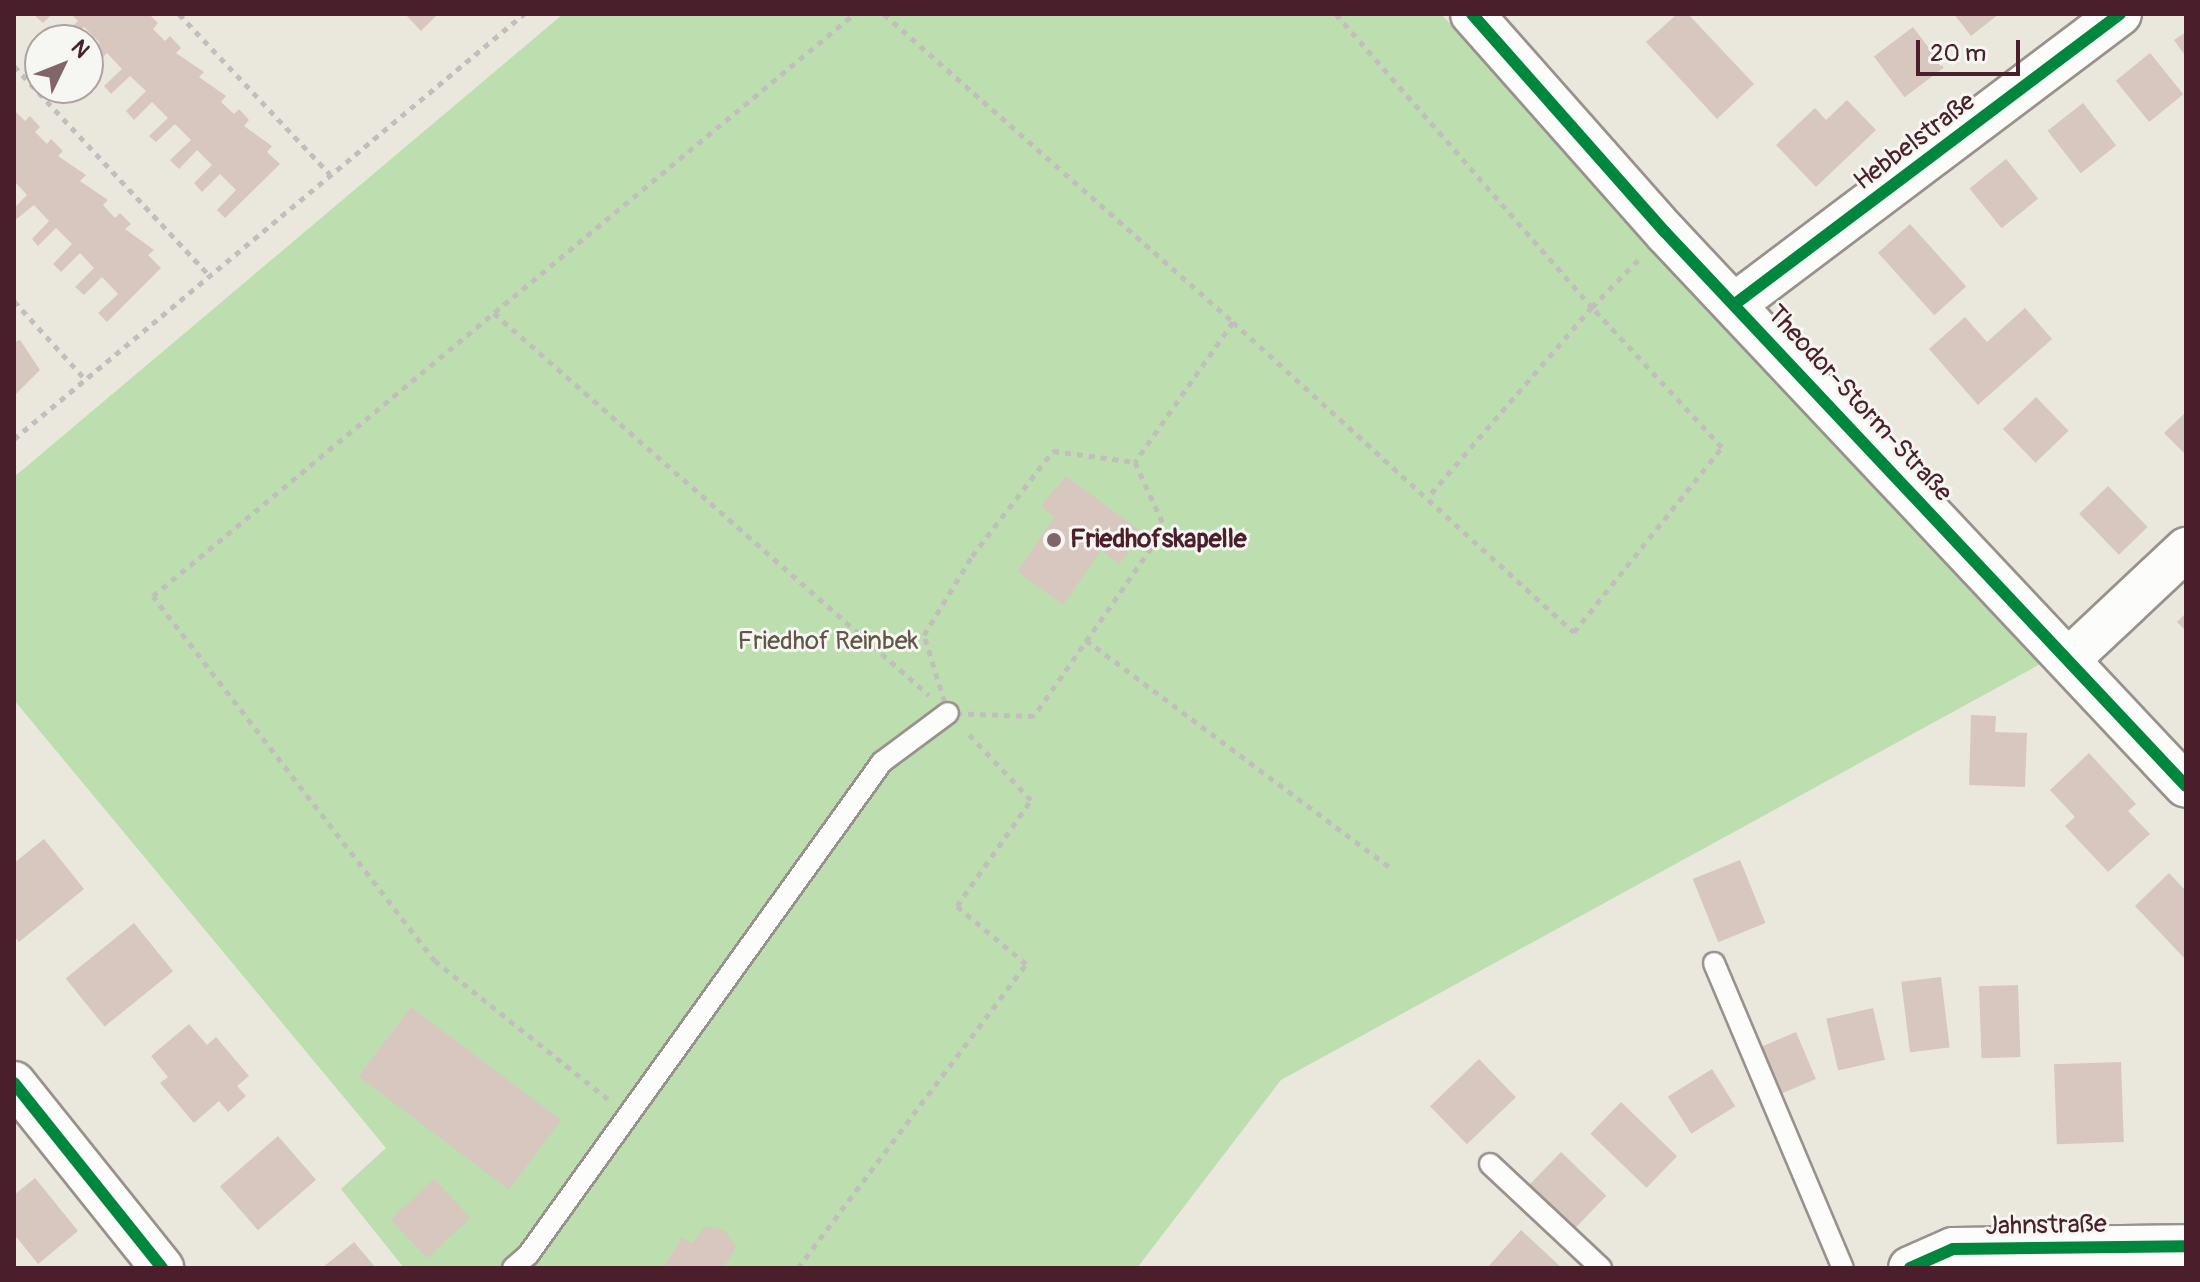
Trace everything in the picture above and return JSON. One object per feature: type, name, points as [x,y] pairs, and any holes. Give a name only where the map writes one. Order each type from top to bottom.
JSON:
[{"type":"street","name":"Theodor-Storm-Straße","points":[[1472,14],[1665,232],[2186,786]]},
{"type":"street","name":"Hebbelstraße","points":[[1735,304],[2120,14]]},
{"type":"street","points":[[2069,659],[2186,549]]},
{"type":"street","points":[[14,1083],[162,1268]]},
{"type":"street","name":"Jahnstraße","points":[[1910,1268],[1953,1249],[2186,1246]]},
{"type":"lane","points":[[513,1268],[528,1255],[882,762],[948,713]]},
{"type":"lane","points":[[1714,963],[1843,1268]]},
{"type":"lane","points":[[1490,1164],[1601,1268]]},
{"type":"path","points":[[179,14],[330,174]]},
{"type":"path","points":[[14,439],[524,14]]},
{"type":"path","points":[[627,1115],[435,961],[153,596],[854,14]]},
{"type":"path","points":[[884,14],[1429,496],[1574,632],[1722,447],[1592,307],[1336,14]]},
{"type":"path","points":[[14,66],[209,275]]},
{"type":"path","points":[[1429,496],[1592,307],[1665,232]]},
{"type":"path","points":[[14,301],[86,380]]},
{"type":"path","points":[[494,313],[948,713],[1031,800],[957,906],[1026,964],[798,1268]]},
{"type":"path","points":[[1135,462],[1233,322]]},
{"type":"path","points":[[948,713],[924,635],[972,556],[1053,451],[1135,462]]},
{"type":"path","points":[[948,713],[1034,716],[1165,528],[1135,462]]},
{"type":"path","points":[[1086,640],[1393,870]]},
{"type":"green space","name":"Friedhof Reinbek","points":[[563,14],[1441,14],[2044,662],[1281,1080],[1137,1268],[404,1268],[341,1189],[386,1148],[14,700],[14,477]]},
{"type":"building","points":[[33,14],[52,14],[43,23]]},
{"type":"building","points":[[71,14],[149,14],[158,23],[153,29],[165,41],[170,36],[181,48],[176,53],[204,72],[199,77],[226,96],[221,102],[234,114],[239,109],[249,120],[244,126],[272,146],[267,152],[280,164],[225,218],[217,210],[236,190],[220,174],[202,192],[194,183],[212,165],[197,150],[179,169],[170,160],[191,140],[175,124],[156,142],[149,136],[168,118],[152,102],[134,120],[126,111],[146,91],[130,76],[111,94],[104,86],[122,69],[107,53],[104,56],[104,24],[75,24],[78,21]]},
{"type":"building","points":[[405,14],[438,14],[421,31]]},
{"type":"building","points":[[1677,14],[1688,14],[1754,84],[1717,119],[1646,42]]},
{"type":"building","points":[[1954,14],[1999,14],[1971,36]]},
{"type":"building","points":[[1913,27],[1944,68],[1905,97],[1874,56]]},
{"type":"building","points":[[2186,32],[2186,57],[2174,40]]},
{"type":"building","points":[[2150,53],[2183,94],[2149,122],[2116,81]]},
{"type":"building","points":[[1847,100],[1876,130],[1816,187],[1776,145],[1815,108],[1826,120]]},
{"type":"building","points":[[2083,103],[2116,146],[2081,173],[2048,131]]},
{"type":"building","points":[[14,110],[25,121],[30,116],[40,127],[35,132],[47,144],[51,139],[63,151],[58,156],[86,175],[80,181],[108,200],[103,205],[115,218],[120,213],[131,224],[125,229],[154,250],[148,255],[161,268],[107,322],[98,313],[118,294],[102,277],[84,295],[75,287],[94,268],[80,253],[61,272],[53,264],[72,244],[56,228],[38,246],[32,239],[49,221],[34,205],[14,221],[14,208],[27,195],[14,181]]},
{"type":"building","points":[[2006,159],[2038,199],[2002,228],[1969,189]]},
{"type":"building","points":[[1910,224],[1966,286],[1934,315],[1878,253]]},
{"type":"building","points":[[2025,308],[2052,339],[1978,405],[1929,349],[1965,317],[1987,342]]},
{"type":"building","points":[[20,340],[40,370],[14,396],[14,342]]},
{"type":"building","points":[[2036,397],[2069,431],[2036,463],[2003,429]]},
{"type":"building","points":[[2186,412],[2186,455],[2164,433]]},
{"type":"building","points":[[1066,476],[1143,533],[1119,564],[1101,550],[1063,605],[1017,571],[1055,517],[1041,506]]},
{"type":"building","points":[[2108,486],[2148,527],[2119,555],[2079,514]]},
{"type":"building","points":[[2186,613],[2186,631],[2177,622]]},
{"type":"building","points":[[1971,715],[1996,716],[1995,732],[2027,733],[2025,787],[1969,785]]},
{"type":"building","points":[[2089,753],[2136,804],[2128,811],[2150,834],[2108,872],[2065,826],[2075,817],[2050,790]]},
{"type":"building","points":[[44,839],[84,889],[19,942],[14,936],[14,863]]},
{"type":"building","points":[[1740,860],[1765,923],[1718,942],[1693,879]]},
{"type":"building","points":[[2169,873],[2186,891],[2186,960],[2135,906]]},
{"type":"building","points":[[134,923],[173,971],[105,1027],[66,978]]},
{"type":"building","points":[[1941,977],[1950,1047],[1910,1052],[1901,982]]},
{"type":"building","points":[[2018,985],[2021,1057],[1982,1058],[1979,986]]},
{"type":"building","points":[[411,1007],[561,1120],[509,1190],[359,1076]]},
{"type":"building","points":[[1873,1008],[1885,1060],[1838,1070],[1826,1019]]},
{"type":"building","points":[[189,1024],[207,1045],[216,1037],[249,1076],[237,1086],[246,1096],[228,1112],[219,1101],[194,1123],[160,1083],[168,1077],[151,1056]]},
{"type":"building","points":[[1796,1032],[1816,1079],[1775,1096],[1755,1049]]},
{"type":"building","points":[[1479,1059],[1516,1097],[1467,1144],[1430,1106]]},
{"type":"building","points":[[2121,1062],[2124,1142],[2057,1144],[2054,1064]]},
{"type":"building","points":[[1712,1069],[1735,1106],[1691,1134],[1668,1097]]},
{"type":"building","points":[[1621,1102],[1677,1156],[1647,1188],[1590,1134]]},
{"type":"building","points":[[278,1136],[316,1180],[258,1230],[220,1187]]},
{"type":"building","points":[[1561,1152],[1606,1196],[1570,1234],[1524,1190]]},
{"type":"building","points":[[35,1178],[78,1231],[38,1264],[14,1234],[14,1195]]},
{"type":"building","points":[[434,1179],[470,1218],[427,1258],[391,1219]]},
{"type":"building","points":[[705,1226],[725,1231],[736,1247],[725,1265],[729,1268],[663,1268],[682,1237],[692,1244]]},
{"type":"building","points":[[1521,1230],[1562,1268],[1487,1268]]},
{"type":"building","points":[[354,1242],[376,1268],[322,1268]]},
{"type":"cycle path","points":[[1472,14],[1665,232],[2186,786]]},
{"type":"cycle path","points":[[1735,304],[2120,14]]},
{"type":"cycle path","points":[[14,1083],[162,1268]]},
{"type":"cycle path","points":[[1910,1268],[1953,1249],[2186,1246]]},
{"type":"place","name":"Friedhofskapelle","points":[[1054,540]]}]
